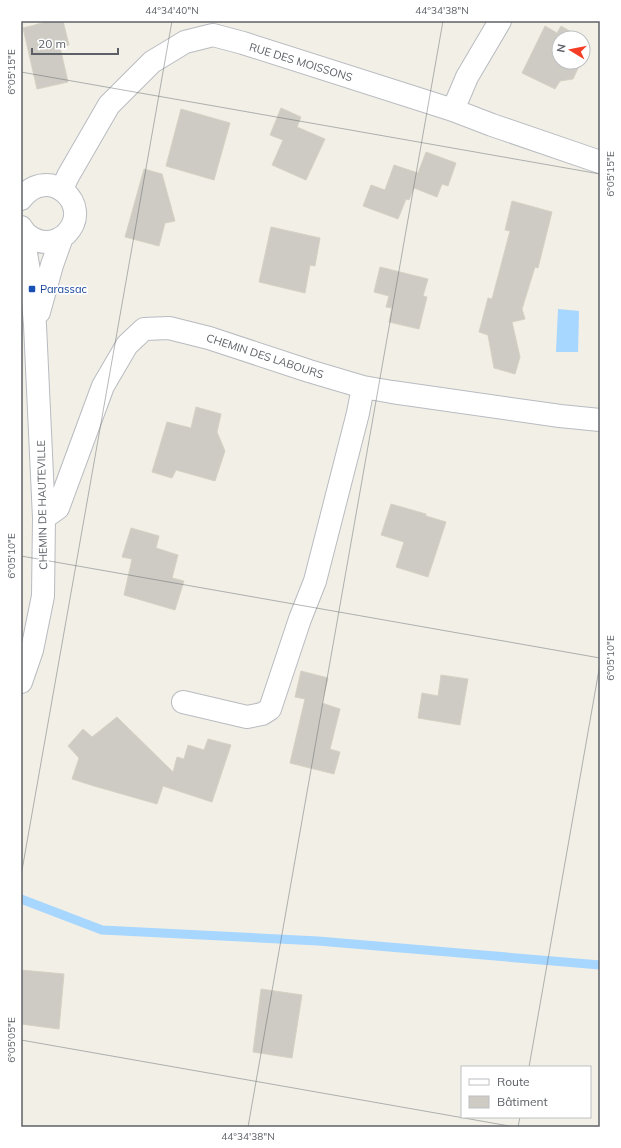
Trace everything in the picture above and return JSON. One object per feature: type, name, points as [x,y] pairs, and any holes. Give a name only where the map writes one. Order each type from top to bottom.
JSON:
[{"type":"street","points":[[453,110],[467,77],[500,21]]},
{"type":"street","name":"RUE DES MOISSONS","points":[[62,189],[109,105],[152,62],[185,42],[213,36],[243,43],[453,110],[600,162]]},
{"type":"street","points":[[21,199],[28,191],[36,186],[53,185],[62,189]]},
{"type":"street","name":"CHEMIN DE HAUTEVILLE","points":[[35,325],[52,265],[62,237],[69,230],[74,221],[75,211],[72,201],[62,189]]},
{"type":"street","points":[[21,228],[36,240],[46,242],[62,237]]},
{"type":"street","name":"CHEMIN DE HAUTEVILLE","points":[[21,228],[32,288],[35,325],[44,518],[43,596],[32,650],[21,682]]},
{"type":"street","name":"CHEMIN DES LABOURS","points":[[44,518],[58,508],[103,386],[127,345],[144,329],[169,328],[209,338],[363,387],[560,416],[600,420]]},
{"type":"street","points":[[183,702],[247,717],[262,714],[270,709],[300,619],[315,581],[358,413],[363,387]]},
{"type":"water","points":[[558,309],[579,311],[578,352],[556,352]]},
{"type":"building","points":[[50,21],[63,21],[69,45],[60,47],[68,82],[37,89],[23,28]]},
{"type":"building","points":[[545,26],[552,30],[551,70],[577,70],[573,79],[560,81],[555,89],[522,73]]},
{"type":"building","points":[[561,26],[568,30],[559,30]]},
{"type":"building","points":[[281,108],[301,117],[297,127],[325,139],[306,180],[272,165],[283,140],[270,135]]},
{"type":"building","points":[[181,109],[230,123],[214,180],[166,166]]},
{"type":"building","points":[[426,152],[456,163],[448,186],[442,184],[437,197],[414,188],[409,200],[406,199],[398,219],[363,206],[371,185],[385,190],[394,165],[418,173]]},
{"type":"building","points":[[144,169],[162,174],[175,221],[165,223],[159,246],[125,237]]},
{"type":"building","points":[[512,201],[552,212],[538,268],[535,267],[522,309],[525,319],[512,322],[520,357],[515,374],[494,368],[488,335],[479,332],[488,298],[492,299],[510,231],[505,230]]},
{"type":"building","points":[[271,227],[320,238],[315,266],[310,265],[305,293],[259,282]]},
{"type":"building","points":[[380,267],[428,279],[423,296],[427,297],[419,329],[389,322],[392,308],[386,307],[389,296],[374,292]]},
{"type":"building","points":[[196,407],[221,414],[217,432],[225,451],[215,481],[176,470],[172,478],[152,472],[167,422],[191,428]]},
{"type":"building","points":[[391,504],[426,514],[426,516],[446,522],[428,577],[396,567],[404,542],[381,535]]},
{"type":"building","points":[[131,528],[159,536],[156,548],[178,555],[172,578],[184,581],[175,610],[124,595],[132,559],[122,557]]},
{"type":"building","points":[[301,671],[328,678],[322,703],[340,709],[330,749],[340,752],[334,774],[290,763],[305,699],[295,697]]},
{"type":"building","points":[[441,675],[468,679],[460,725],[418,718],[422,693],[438,696]]},
{"type":"building","points":[[117,717],[173,772],[177,757],[184,759],[188,745],[204,750],[208,739],[231,745],[212,802],[163,786],[157,804],[72,779],[79,758],[68,746],[83,729],[92,737]]},
{"type":"building","points":[[21,970],[64,974],[59,1029],[21,1024]]},
{"type":"building","points":[[261,989],[302,995],[292,1058],[253,1052]]},
{"type":"waterway","points":[[21,899],[102,930],[318,941],[600,965]]},
{"type":"place","name":"Parassac","points":[[32,289]]}]
